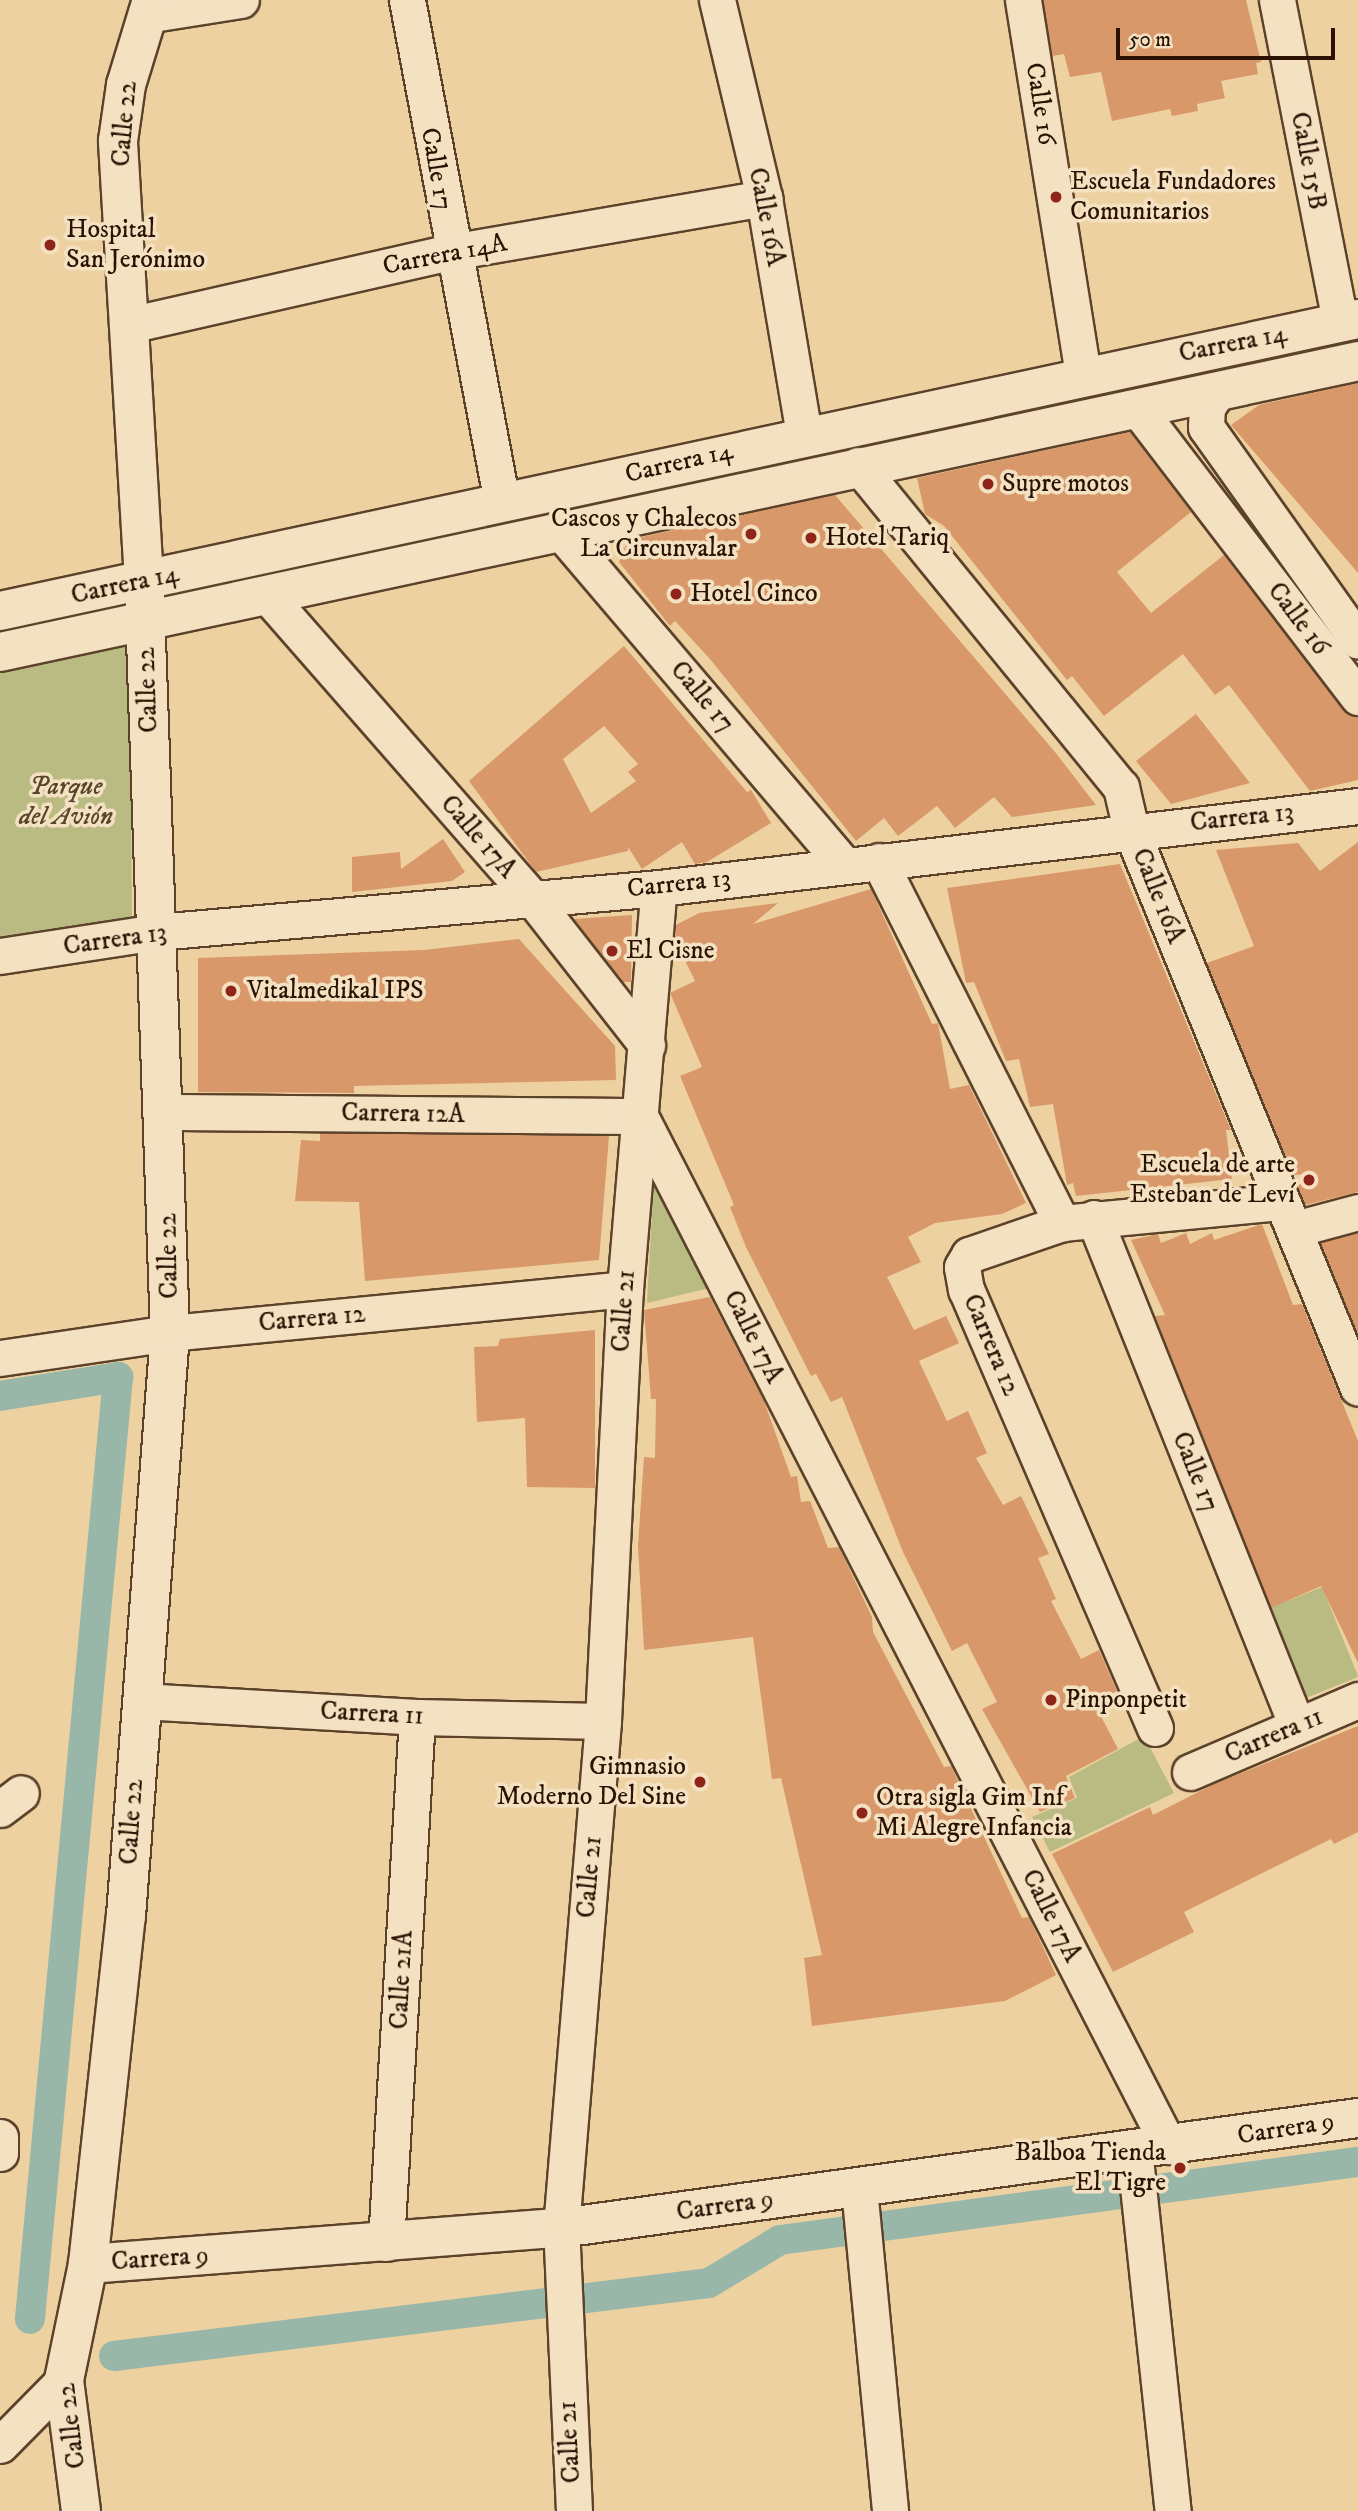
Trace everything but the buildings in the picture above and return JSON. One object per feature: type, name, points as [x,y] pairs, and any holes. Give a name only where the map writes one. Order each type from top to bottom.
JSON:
[{"type":"street","points":[[149,7],[241,0]]},
{"type":"street","name":"Calle 17","points":[[407,0],[451,252],[502,503]]},
{"type":"street","name":"Calle 16A","points":[[718,0],[764,198],[804,435]]},
{"type":"street","name":"Calle 16","points":[[1023,0],[1083,374]]},
{"type":"street","name":"Calle 15B","points":[[1277,0],[1349,320]]},
{"type":"street","name":"Calle 22","points":[[81,2511],[64,2381],[88,2264],[126,1916],[170,1333],[165,1112],[146,620],[118,141],[126,85],[149,7]]},
{"type":"street","name":"Carrera 14A","points":[[129,325],[451,252],[764,198]]},
{"type":"street","name":"Carrera 14","points":[[0,611],[1083,374],[1349,320]]},
{"type":"street","name":"Carrera 14","points":[[0,652],[858,465],[1358,361]]},
{"type":"street","name":"Calle 16","points":[[1219,390],[1207,407],[1211,437],[1358,641]]},
{"type":"street","name":"Calle 16","points":[[1137,408],[1358,697]]},
{"type":"street","name":"Calle 16A","points":[[858,465],[1121,787],[1130,830],[1358,1388]]},
{"type":"street","name":"Calle 17","points":[[561,531],[843,864]]},
{"type":"street","name":"Calle 17A","points":[[266,594],[532,898],[647,1045]]},
{"type":"street","name":"Carrera 13","points":[[0,957],[157,932],[659,888],[1130,830],[1358,806]]},
{"type":"street","name":"Calle 17","points":[[879,861],[1078,1221],[1297,1727]]},
{"type":"street","points":[[640,1116],[659,888]]},
{"type":"street","name":"Carrera 12A","points":[[165,1112],[640,1116]]},
{"type":"street","name":"Calle 17A","points":[[640,1116],[1145,2168],[1173,2511]]},
{"type":"street","name":"Calle 21","points":[[574,2511],[563,2325],[561,2228],[603,1721],[625,1289],[640,1116]]},
{"type":"street","name":"Carrera 12","points":[[1155,1728],[966,1290],[962,1267],[970,1255],[1078,1221],[1358,1212]]},
{"type":"street","name":"Carrera 12","points":[[0,1358],[170,1333],[625,1289]]},
{"type":"street","name":"Carrera 11","points":[[1191,1772],[1358,1700]]},
{"type":"street","name":"Carrera 11","points":[[141,1701],[417,1717],[603,1721]]},
{"type":"street","name":"Calle 21A","points":[[386,2243],[417,1717]]},
{"type":"street","name":"Carrera 9","points":[[88,2264],[561,2228],[862,2210],[1145,2168],[1358,2118]]},
{"type":"street","points":[[0,2137],[0,2153]]},
{"type":"street","points":[[862,2210],[890,2511]]},
{"type":"street","points":[[0,2445],[64,2381]]},
{"type":"green space","name":"Parque del Avión","points":[[130,646],[132,932],[0,947],[0,672]]},
{"type":"green space","points":[[654,1177],[714,1287],[647,1303]]},
{"type":"green space","points":[[1322,1587],[1358,1677],[1291,1704],[1254,1614]]},
{"type":"green space","points":[[1144,1736],[1174,1793],[1050,1852],[1032,1817],[1077,1798],[1069,1777]]},
{"type":"waterway","points":[[0,1396],[118,1377],[30,2319]]},
{"type":"waterway","points":[[114,2356],[709,2283],[780,2240],[1358,2162]]},
{"type":"place","name":"Escuela Fundadores Comunitarios","points":[[1056,197]]},
{"type":"place","name":"Hospital San Jerónimo","points":[[50,245]]},
{"type":"place","name":"Supre motos","points":[[988,484]]},
{"type":"place","name":"Cascos y Chalecos La Circunvalar","points":[[751,534]]},
{"type":"place","name":"Hotel Tariq","points":[[811,538]]},
{"type":"place","name":"Hotel Cinco","points":[[676,594]]},
{"type":"place","name":"El Cisne","points":[[612,951]]},
{"type":"place","name":"Vitalmedikal IPS","points":[[231,991]]},
{"type":"place","name":"Escuela de arte Esteban de Leví","points":[[1309,1180]]},
{"type":"place","name":"Pinponpetit","points":[[1051,1700]]},
{"type":"place","name":"Gimnasio Moderno Del Sine","points":[[700,1782]]},
{"type":"place","name":"Otra sigla Gim Inf Mi Alegre Infancia","points":[[862,1813]]},
{"type":"place","name":"Balboa Tienda El Tigre","points":[[1180,2168]]}]
